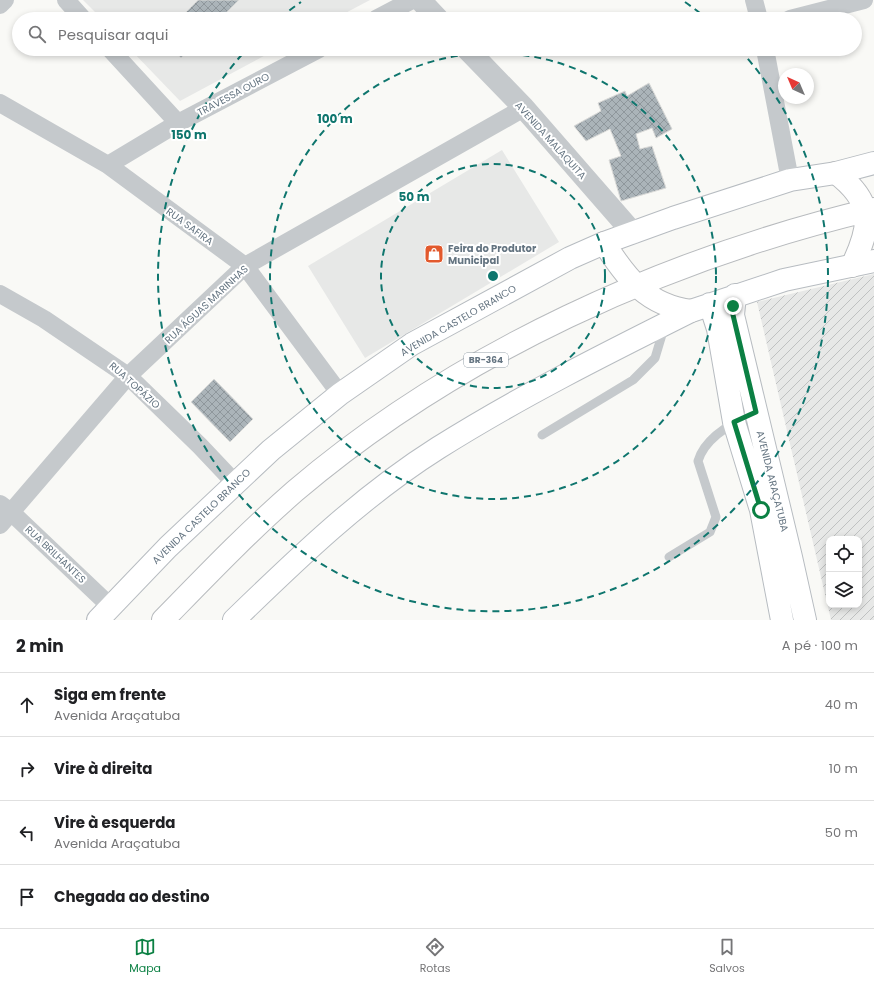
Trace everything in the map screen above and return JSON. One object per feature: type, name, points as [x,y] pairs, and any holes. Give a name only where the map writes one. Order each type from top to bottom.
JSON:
[{"type":"main road","name":"AVENIDA CASTELO BRANCO","points":[[104,613],[168,547],[271,450],[340,394],[412,344],[570,258],[604,243],[673,218],[790,180],[836,173],[874,163]]},
{"type":"main road","points":[[836,173],[854,190],[871,210],[861,249],[852,266]]},
{"type":"main road","name":"BR-364","points":[[163,620],[250,532],[296,490],[354,445],[406,408],[471,368],[592,305],[699,262],[769,238],[871,210]]},
{"type":"main road","points":[[604,243],[619,266],[638,287],[662,303],[701,307]]},
{"type":"main road","points":[[234,620],[305,551],[363,502],[438,448],[553,381],[666,323],[701,307],[784,280],[874,261]]},
{"type":"main road","name":"AVENIDA ARAÇATUBA","points":[[735,295],[733,315],[792,557],[805,620]]},
{"type":"main road","name":"AVENIDA ARAÇATUBA","points":[[701,307],[718,329],[734,422],[761,510],[782,620]]},
{"type":"street","points":[[0,5],[5,0]]},
{"type":"street","points":[[66,0],[77,12]]},
{"type":"street","points":[[389,12],[412,0]]},
{"type":"street","points":[[420,0],[431,12]]},
{"type":"street","points":[[754,0],[757,12]]},
{"type":"street","points":[[817,12],[864,0]]},
{"type":"street","points":[[116,56],[178,123]]},
{"type":"street","name":"TRAVESSA OURO","points":[[108,165],[178,123],[306,56]]},
{"type":"street","name":"AVENIDA MALAQUITA","points":[[474,56],[524,108],[633,233]]},
{"type":"street","points":[[766,56],[790,180]]},
{"type":"street","name":"RUA SAFIRA","points":[[0,103],[108,165],[246,266],[340,394]]},
{"type":"street","name":"RUA ÁGUAS MARINHAS","points":[[4,514],[128,376],[246,266],[524,108]]},
{"type":"street","name":"RUA TOPÁZIO","points":[[0,294],[44,319],[128,376],[200,446],[235,483]]},
{"type":"street","name":"RUA BRILHANTES","points":[[4,514],[104,613]]},
{"type":"lane","points":[[542,435],[634,380],[654,358],[666,323]]},
{"type":"lane","points":[[669,557],[710,532],[716,517],[698,462],[707,446],[734,422],[756,412]]},
{"type":"shaded area","points":[[83,0],[370,0],[347,12],[95,12]]},
{"type":"shaded area","points":[[137,56],[264,56],[180,101]]},
{"type":"shaded area","name":"Feira do Produtor Municipal","points":[[502,150],[559,242],[365,358],[308,266]]},
{"type":"shaded area","points":[[874,274],[874,620],[831,620],[828,608],[862,608],[862,536],[826,536],[826,599],[757,302]]},
{"type":"building","points":[[198,0],[239,0],[227,12],[186,12]]},
{"type":"building","points":[[649,83],[672,129],[656,138],[652,128],[636,134],[640,149],[652,146],[666,188],[621,201],[609,160],[621,156],[610,129],[586,141],[574,126],[601,111],[598,103],[625,91],[627,96]]},
{"type":"building","points":[[214,379],[253,419],[230,442],[191,402]]},
{"type":"place","name":"Feira do Produtor Municipal","points":[[434,254]]},
{"type":"route","points":[[733,306],[733,315],[756,412],[734,422],[761,510]]}]
